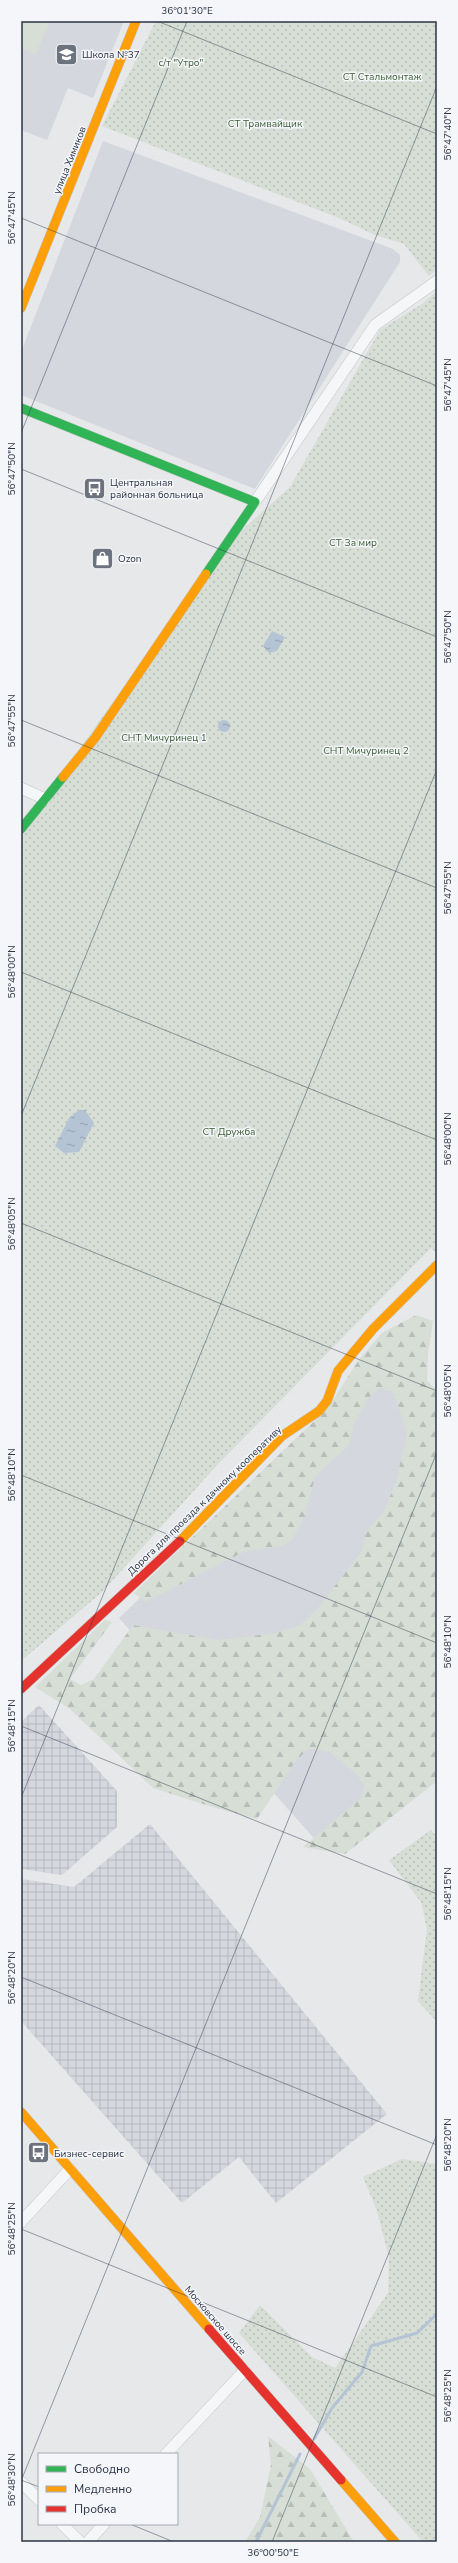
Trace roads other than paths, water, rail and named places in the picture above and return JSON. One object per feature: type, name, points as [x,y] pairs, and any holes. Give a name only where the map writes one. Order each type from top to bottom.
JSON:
[{"type":"street","name":"улица Химиков","points":[[21,308],[136,21]]},
{"type":"street","points":[[21,829],[95,738],[375,325],[437,281]]},
{"type":"street","points":[[21,408],[255,502]]},
{"type":"street","points":[[21,788],[46,799]]},
{"type":"street","name":"Дорога для проезда к дачному кооперативу","points":[[21,1690],[181,1540],[282,1436],[319,1411],[327,1401],[338,1371],[373,1330],[437,1265]]},
{"type":"street","name":"Московское шоссе","points":[[21,2112],[394,2542]]},
{"type":"street","points":[[21,2222],[70,2169]]},
{"type":"street","points":[[167,2453],[245,2370]]},
{"type":"street","points":[[21,2482],[38,2499]]},
{"type":"street","points":[[63,2525],[80,2542]]},
{"type":"street","points":[[88,2542],[103,2525]]},
{"type":"water","points":[[272,631],[285,637],[277,651],[269,653],[263,646]]},
{"type":"water","points":[[224,720],[228,722],[230,726],[228,730],[224,732],[220,730],[218,726],[220,722]]},
{"type":"water","points":[[79,1110],[85,1110],[94,1123],[79,1152],[64,1153],[55,1146],[69,1118]]},
{"type":"waterway","points":[[314,2439],[332,2408],[362,2372],[371,2346],[417,2333],[437,2314]]},
{"type":"waterway","points":[[256,2542],[300,2454]]},
{"type":"place","name":"Школа №37","points":[[66,54]]},
{"type":"place","name":"Центральная районная больница","points":[[94,488]]},
{"type":"place","name":"Ozon","points":[[102,558]]},
{"type":"place","name":"Бизнес-сервис","points":[[38,2153]]},
{"type":"park label","name":"с/т \"Утро\"","points":[[181,62]]},
{"type":"park label","name":"СТ Стальмонтаж","points":[[382,76]]},
{"type":"park label","name":"СТ Трамвайщик","points":[[265,123]]},
{"type":"park label","name":"СТ За мир","points":[[353,542]]},
{"type":"park label","name":"СНТ Мичуринец 1","points":[[164,737]]},
{"type":"park label","name":"СНТ Мичуринец 2","points":[[366,750]]},
{"type":"park label","name":"СТ Дружба","points":[[229,1131]]}]
